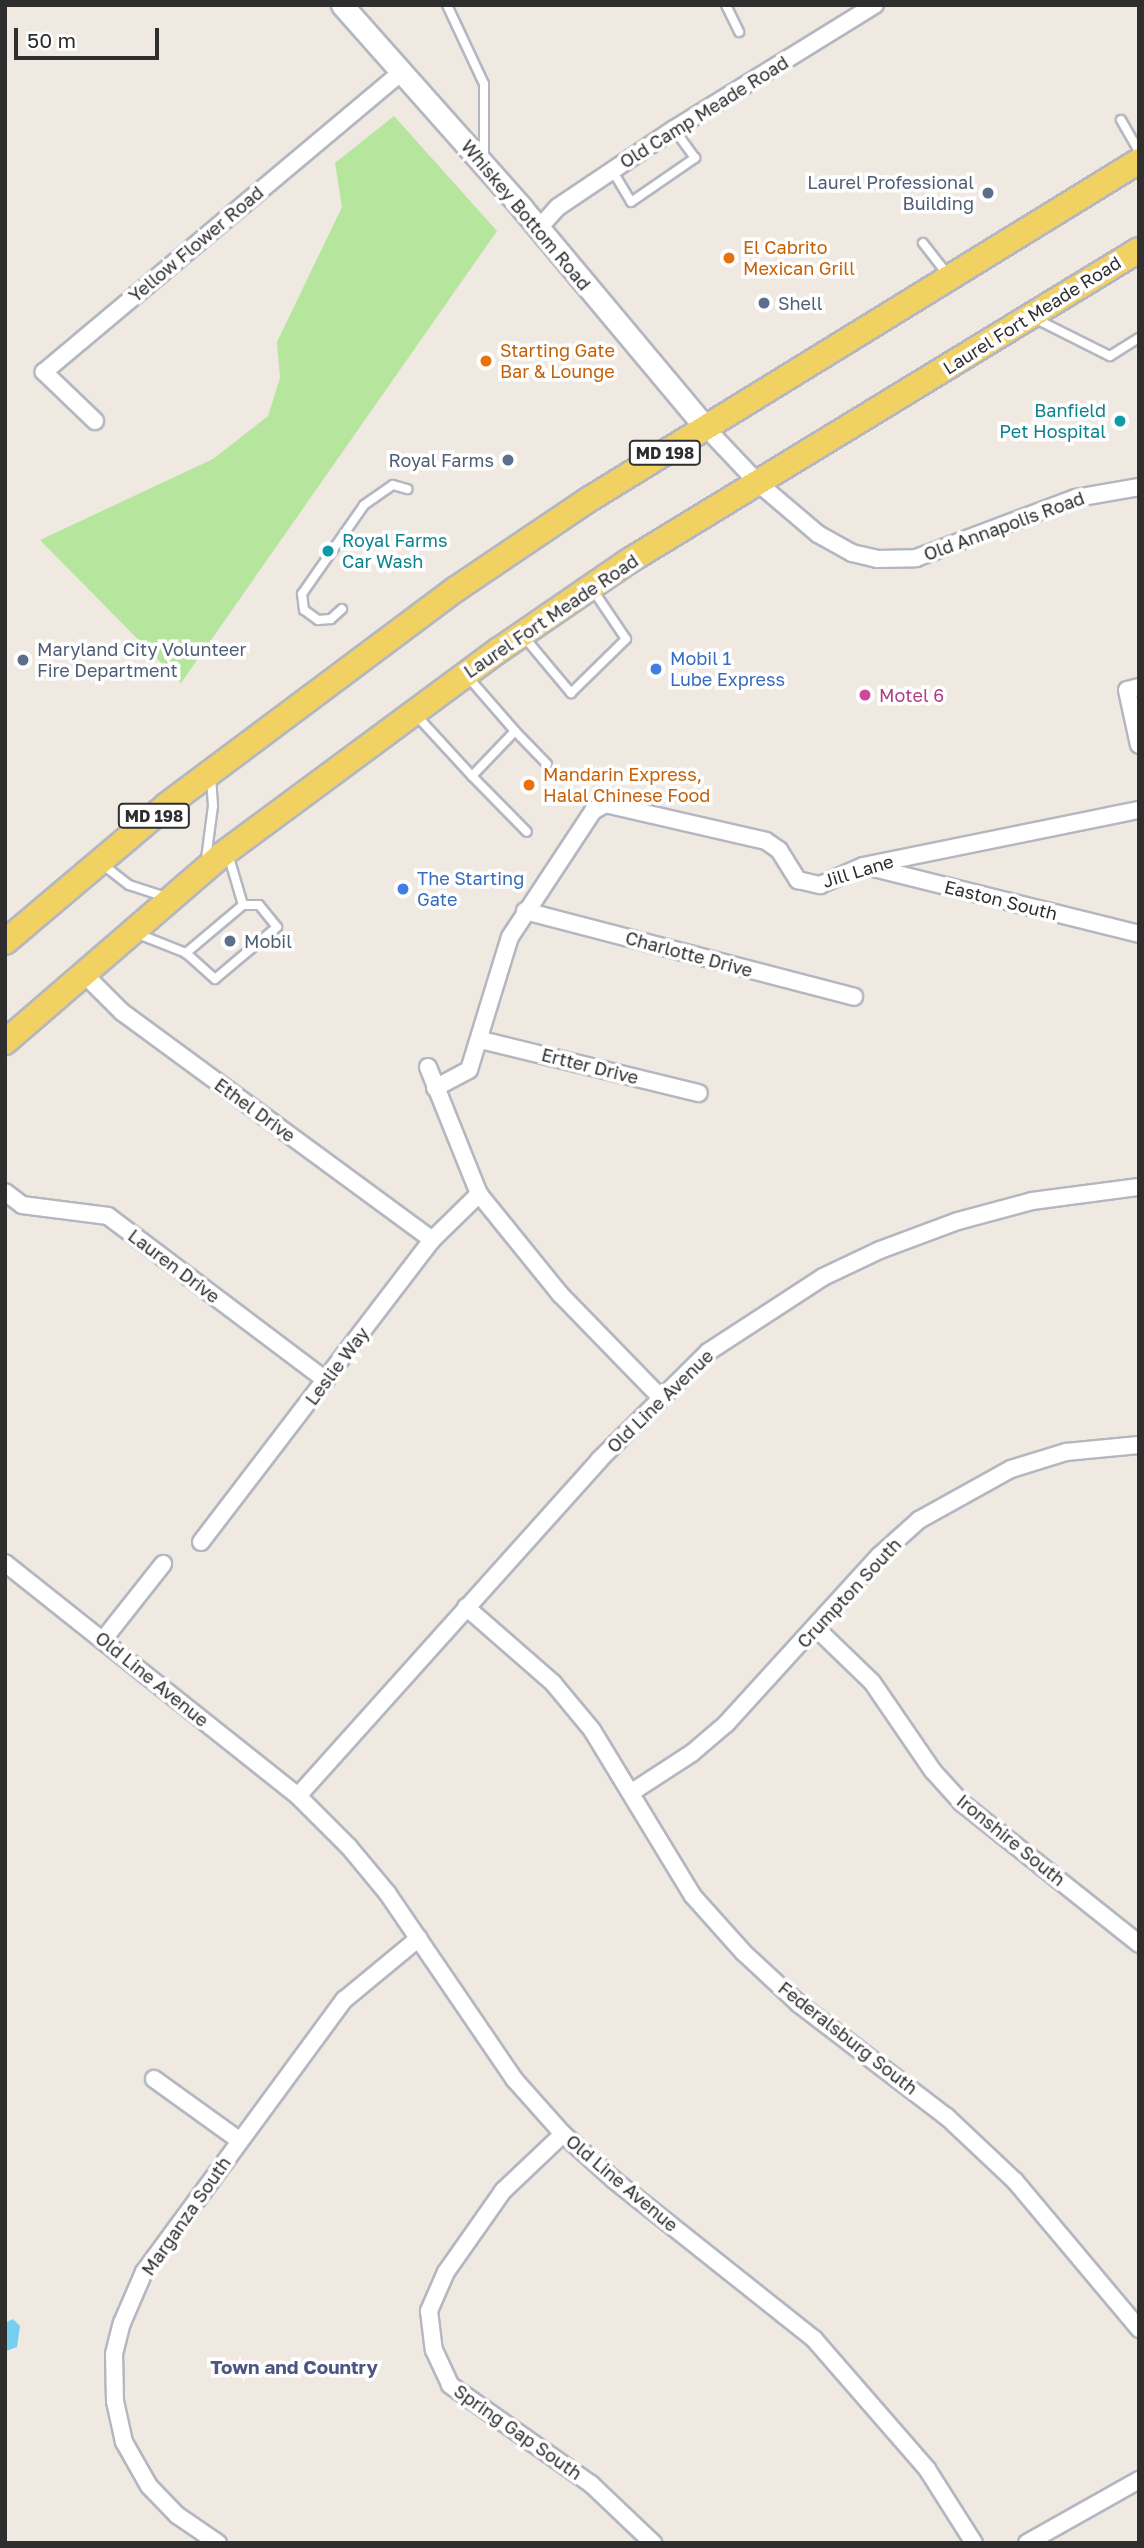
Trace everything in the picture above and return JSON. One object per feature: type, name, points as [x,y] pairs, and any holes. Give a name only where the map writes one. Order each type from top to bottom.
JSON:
[{"type":"main road","name":"MD 198","points":[[5,942],[210,772],[456,589],[706,428],[1139,161]]},
{"type":"main road","name":"Laurel Fort Meade Road","points":[[5,1042],[83,972],[227,851],[413,711],[522,634],[591,587],[758,483],[1139,250]]},
{"type":"street","name":"Whiskey Bottom Road","points":[[342,5],[484,164],[706,428]]},
{"type":"street","name":"Old Camp Meade Road","points":[[539,228],[558,207],[612,170],[875,5]]},
{"type":"street","name":"Yellow Flower Road","points":[[95,421],[44,372],[403,71]]},
{"type":"street","name":"Old Annapolis Road","points":[[706,428],[758,483],[818,534],[852,553],[877,559],[916,558],[1076,498],[1139,487]]},
{"type":"street","points":[[1139,687],[1127,690],[1139,745]]},
{"type":"street","name":"Jill Lane","points":[[435,1088],[469,1070],[481,1040],[510,937],[593,811],[605,804],[766,841],[779,850],[797,880],[820,885],[863,866],[1139,810]]},
{"type":"street","name":"Easton South","points":[[863,866],[1139,934]]},
{"type":"street","name":"Charlotte Drive","points":[[525,911],[854,997]]},
{"type":"street","name":"Ethel Drive","points":[[83,972],[122,1012],[432,1240]]},
{"type":"street","name":"Ertter Drive","points":[[481,1040],[699,1093]]},
{"type":"street","points":[[428,1067],[479,1195],[560,1294],[660,1397]]},
{"type":"street","name":"Old Line Avenue","points":[[298,1796],[466,1607],[660,1397],[708,1352],[761,1314],[823,1277],[880,1250],[958,1221],[1032,1201],[1139,1187]]},
{"type":"street","name":"Lauren Drive","points":[[5,1192],[22,1205],[108,1216],[326,1380]]},
{"type":"street","name":"Leslie Way","points":[[201,1542],[432,1240],[479,1195]]},
{"type":"street","name":"Crumpton South","points":[[632,1792],[692,1753],[726,1724],[879,1556],[919,1520],[965,1492],[1011,1469],[1066,1452],[1139,1445]]},
{"type":"street","name":"Old Line Avenue","points":[[5,1563],[298,1796],[349,1847],[419,1938],[514,2079],[563,2134],[814,2339],[927,2469],[974,2543]]},
{"type":"street","points":[[103,1640],[163,1564]]},
{"type":"street","name":"Federalsburg South","points":[[466,1607],[553,1683],[592,1730],[693,1896],[743,1952],[800,2004],[947,2117],[1015,2181],[1139,2329]]},
{"type":"street","name":"Ironshire South","points":[[816,1628],[872,1682],[933,1771],[962,1803],[1139,1944]]},
{"type":"street","name":"Marganza South","points":[[218,2543],[177,2515],[149,2486],[124,2442],[115,2401],[114,2354],[145,2272],[239,2140],[344,2000],[419,1938]]},
{"type":"street","name":"Marganza South","points":[[155,2079],[239,2140]]},
{"type":"street","name":"Spring Gap South","points":[[563,2134],[503,2191],[446,2272],[429,2311],[434,2350],[450,2385],[591,2484],[653,2543]]},
{"type":"street","points":[[1027,2543],[1139,2480]]},
{"type":"lane","points":[[447,5],[484,84],[484,164]]},
{"type":"lane","points":[[726,5],[739,32]]},
{"type":"lane","points":[[1121,120],[1139,151]]},
{"type":"lane","points":[[612,170],[631,202],[695,158],[674,129]]},
{"type":"lane","points":[[923,243],[950,277]]},
{"type":"lane","points":[[1030,316],[1110,356],[1139,338]]},
{"type":"lane","points":[[342,609],[331,619],[318,620],[304,610],[302,594],[364,505],[393,485],[407,489]]},
{"type":"lane","points":[[522,634],[571,693],[626,639],[591,587]]},
{"type":"lane","points":[[465,674],[547,764]]},
{"type":"lane","points":[[413,711],[527,832]]},
{"type":"lane","points":[[472,776],[515,731]]},
{"type":"lane","points":[[205,869],[214,806],[210,772]]},
{"type":"lane","points":[[227,851],[243,905]]},
{"type":"lane","points":[[99,862],[129,885],[171,898]]},
{"type":"lane","points":[[132,932],[186,953],[215,979],[277,927],[259,905],[243,905],[186,953]]},
{"type":"green space","points":[[394,116],[497,231],[181,683],[40,540],[213,459],[268,416],[280,378],[277,342],[342,207],[335,163]]},
{"type":"water","points":[[13,2319],[20,2326],[17,2347],[6,2351],[5,2323]]},
{"type":"place","name":"Laurel Professional Building","points":[[988,193]]},
{"type":"place","name":"El Cabrito Mexican Grill","points":[[729,258]]},
{"type":"place","name":"Shell","points":[[764,303]]},
{"type":"place","name":"Starting Gate Bar & Lounge","points":[[486,361]]},
{"type":"place","name":"Banfield Pet Hospital","points":[[1120,421]]},
{"type":"place","name":"Royal Farms","points":[[508,460]]},
{"type":"place","name":"Royal Farms Car Wash","points":[[328,551]]},
{"type":"place","name":"Maryland City Volunteer Fire Department","points":[[23,660]]},
{"type":"place","name":"Mobil 1 Lube Express","points":[[656,669]]},
{"type":"place","name":"Motel 6","points":[[865,695]]},
{"type":"place","name":"Mandarin Express, Halal Chinese Food","points":[[529,785]]},
{"type":"place","name":"The Starting Gate","points":[[403,889]]},
{"type":"place","name":"Mobil","points":[[230,941]]},
{"type":"district","name":"Town and Country","points":[[294,2367]]}]
